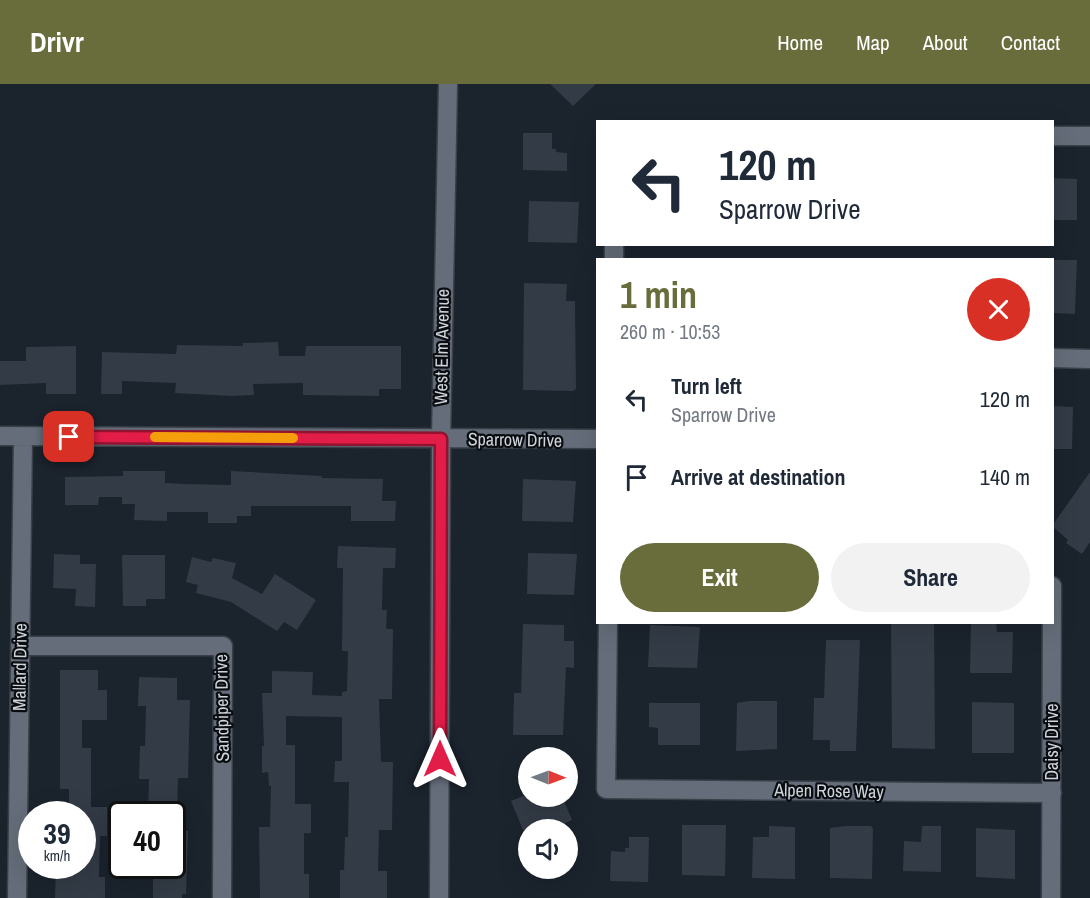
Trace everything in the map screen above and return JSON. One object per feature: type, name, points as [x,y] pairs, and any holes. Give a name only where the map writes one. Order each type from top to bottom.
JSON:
[{"type":"street","name":"West Elm Avenue","points":[[439,898],[441,439],[447,84]]},
{"type":"street","points":[[1054,136],[1090,136]]},
{"type":"street","points":[[1054,358],[1090,359]]},
{"type":"street","name":"Sparrow Drive","points":[[0,436],[596,440]]},
{"type":"street","name":"Mallard Drive","points":[[17,898],[23,437]]},
{"type":"street","name":"Alpen Rose Way","points":[[608,624],[606,789],[1052,793]]},
{"type":"street","name":"Daisy Drive","points":[[1051,898],[1052,624]]},
{"type":"street","name":"Sandpiper Drive","points":[[20,646],[223,646],[222,898]]},
{"type":"building","points":[[550,84],[596,84],[573,106]]},
{"type":"building","points":[[523,133],[552,133],[552,149],[556,149],[556,152],[567,153],[567,171],[523,170]]},
{"type":"building","points":[[1054,178],[1077,179],[1077,220],[1054,220]]},
{"type":"building","points":[[529,201],[579,202],[577,243],[528,242]]},
{"type":"building","points":[[1054,260],[1077,260],[1075,314],[1054,313]]},
{"type":"building","points":[[524,283],[567,284],[566,301],[575,301],[576,389],[573,391],[523,390]]},
{"type":"building","points":[[278,342],[279,356],[305,356],[306,346],[401,346],[401,389],[379,389],[379,396],[303,395],[303,383],[253,384],[254,395],[232,396],[175,393],[176,383],[122,381],[122,394],[101,394],[102,352],[176,354],[177,345],[243,346],[243,343]]},
{"type":"building","points":[[76,346],[76,394],[46,394],[46,383],[0,385],[0,361],[26,361],[26,347]]},
{"type":"building","points":[[1054,406],[1073,407],[1072,449],[1054,449]]},
{"type":"building","points":[[123,471],[165,471],[165,483],[184,484],[231,485],[231,471],[322,476],[321,478],[383,479],[382,501],[396,501],[395,521],[351,521],[351,506],[251,506],[251,516],[237,516],[237,523],[208,523],[208,512],[167,512],[167,521],[134,520],[135,504],[122,504],[122,497],[99,497],[98,505],[65,505],[65,477],[123,476]]},
{"type":"building","points":[[1090,472],[1090,542],[1082,554],[1066,543],[1068,540],[1054,528],[1054,523]]},
{"type":"building","points":[[523,479],[576,481],[573,522],[522,521]]},
{"type":"building","points":[[338,546],[396,548],[395,568],[383,568],[382,610],[387,610],[386,629],[393,629],[392,699],[379,699],[381,762],[393,762],[392,830],[379,830],[378,871],[387,871],[387,898],[340,898],[340,870],[344,870],[345,837],[348,837],[349,782],[334,782],[335,761],[342,761],[342,717],[286,716],[286,745],[295,745],[295,804],[311,804],[311,833],[304,833],[304,874],[309,874],[309,898],[260,898],[259,827],[270,827],[271,786],[269,786],[268,772],[262,773],[262,746],[264,746],[262,693],[272,693],[272,671],[313,672],[312,695],[342,696],[342,692],[347,691],[348,651],[342,651],[343,568],[337,568]]},
{"type":"building","points":[[528,553],[577,554],[574,595],[527,594]]},
{"type":"building","points":[[54,554],[80,555],[80,564],[96,564],[95,607],[75,606],[76,589],[53,588]]},
{"type":"building","points":[[122,555],[165,555],[165,599],[146,599],[146,606],[123,606]]},
{"type":"building","points":[[192,557],[211,562],[213,558],[236,563],[232,578],[262,594],[275,574],[316,600],[297,630],[284,622],[277,631],[231,602],[196,593],[198,585],[186,582]]},
{"type":"building","points":[[523,624],[564,625],[564,641],[574,641],[574,668],[566,667],[563,735],[513,735],[514,693],[521,693]]},
{"type":"building","points":[[891,624],[934,624],[935,749],[892,748]]},
{"type":"building","points":[[971,624],[996,624],[997,632],[1013,632],[1012,673],[970,673]]},
{"type":"building","points":[[650,625],[700,627],[697,668],[648,667]]},
{"type":"building","points":[[826,640],[860,640],[856,751],[830,751],[830,740],[813,740],[814,698],[824,698]]},
{"type":"building","points":[[60,670],[98,670],[98,690],[107,690],[107,720],[82,720],[82,748],[91,748],[91,801],[69,801],[69,789],[60,789]]},
{"type":"building","points":[[139,677],[177,678],[177,700],[190,700],[188,778],[178,778],[177,801],[148,801],[149,779],[139,779],[140,746],[145,746],[146,706],[138,706]]},
{"type":"building","points":[[777,701],[777,749],[736,751],[737,703]]},
{"type":"building","points":[[972,702],[1014,703],[1014,753],[972,753]]},
{"type":"building","points":[[649,703],[700,703],[700,745],[658,745],[658,728],[649,727]]},
{"type":"building","points":[[518,798],[518,807],[567,807],[572,819],[518,819],[511,801]]},
{"type":"building","points":[[96,807],[107,807],[107,836],[100,836],[99,877],[105,877],[105,898],[55,898],[56,879],[96,879]]},
{"type":"building","points":[[682,825],[726,825],[725,876],[682,875]]},
{"type":"building","points":[[769,826],[795,827],[795,879],[752,878],[753,837],[769,837]]},
{"type":"building","points":[[871,826],[873,829],[872,879],[830,878],[830,828]]},
{"type":"building","points":[[922,826],[941,826],[941,872],[903,871],[904,841],[921,842]]},
{"type":"building","points":[[976,828],[1015,830],[1015,879],[976,877]]},
{"type":"building","points":[[186,831],[188,831],[186,894],[182,894],[182,898],[153,898],[153,879],[186,879]]},
{"type":"building","points":[[629,837],[649,837],[648,882],[610,881],[611,851],[625,852],[625,848],[629,848]]},
{"type":"slow traffic","points":[[155,437],[293,438]]},
{"type":"route","points":[[69,437],[441,439],[440,759]]}]
